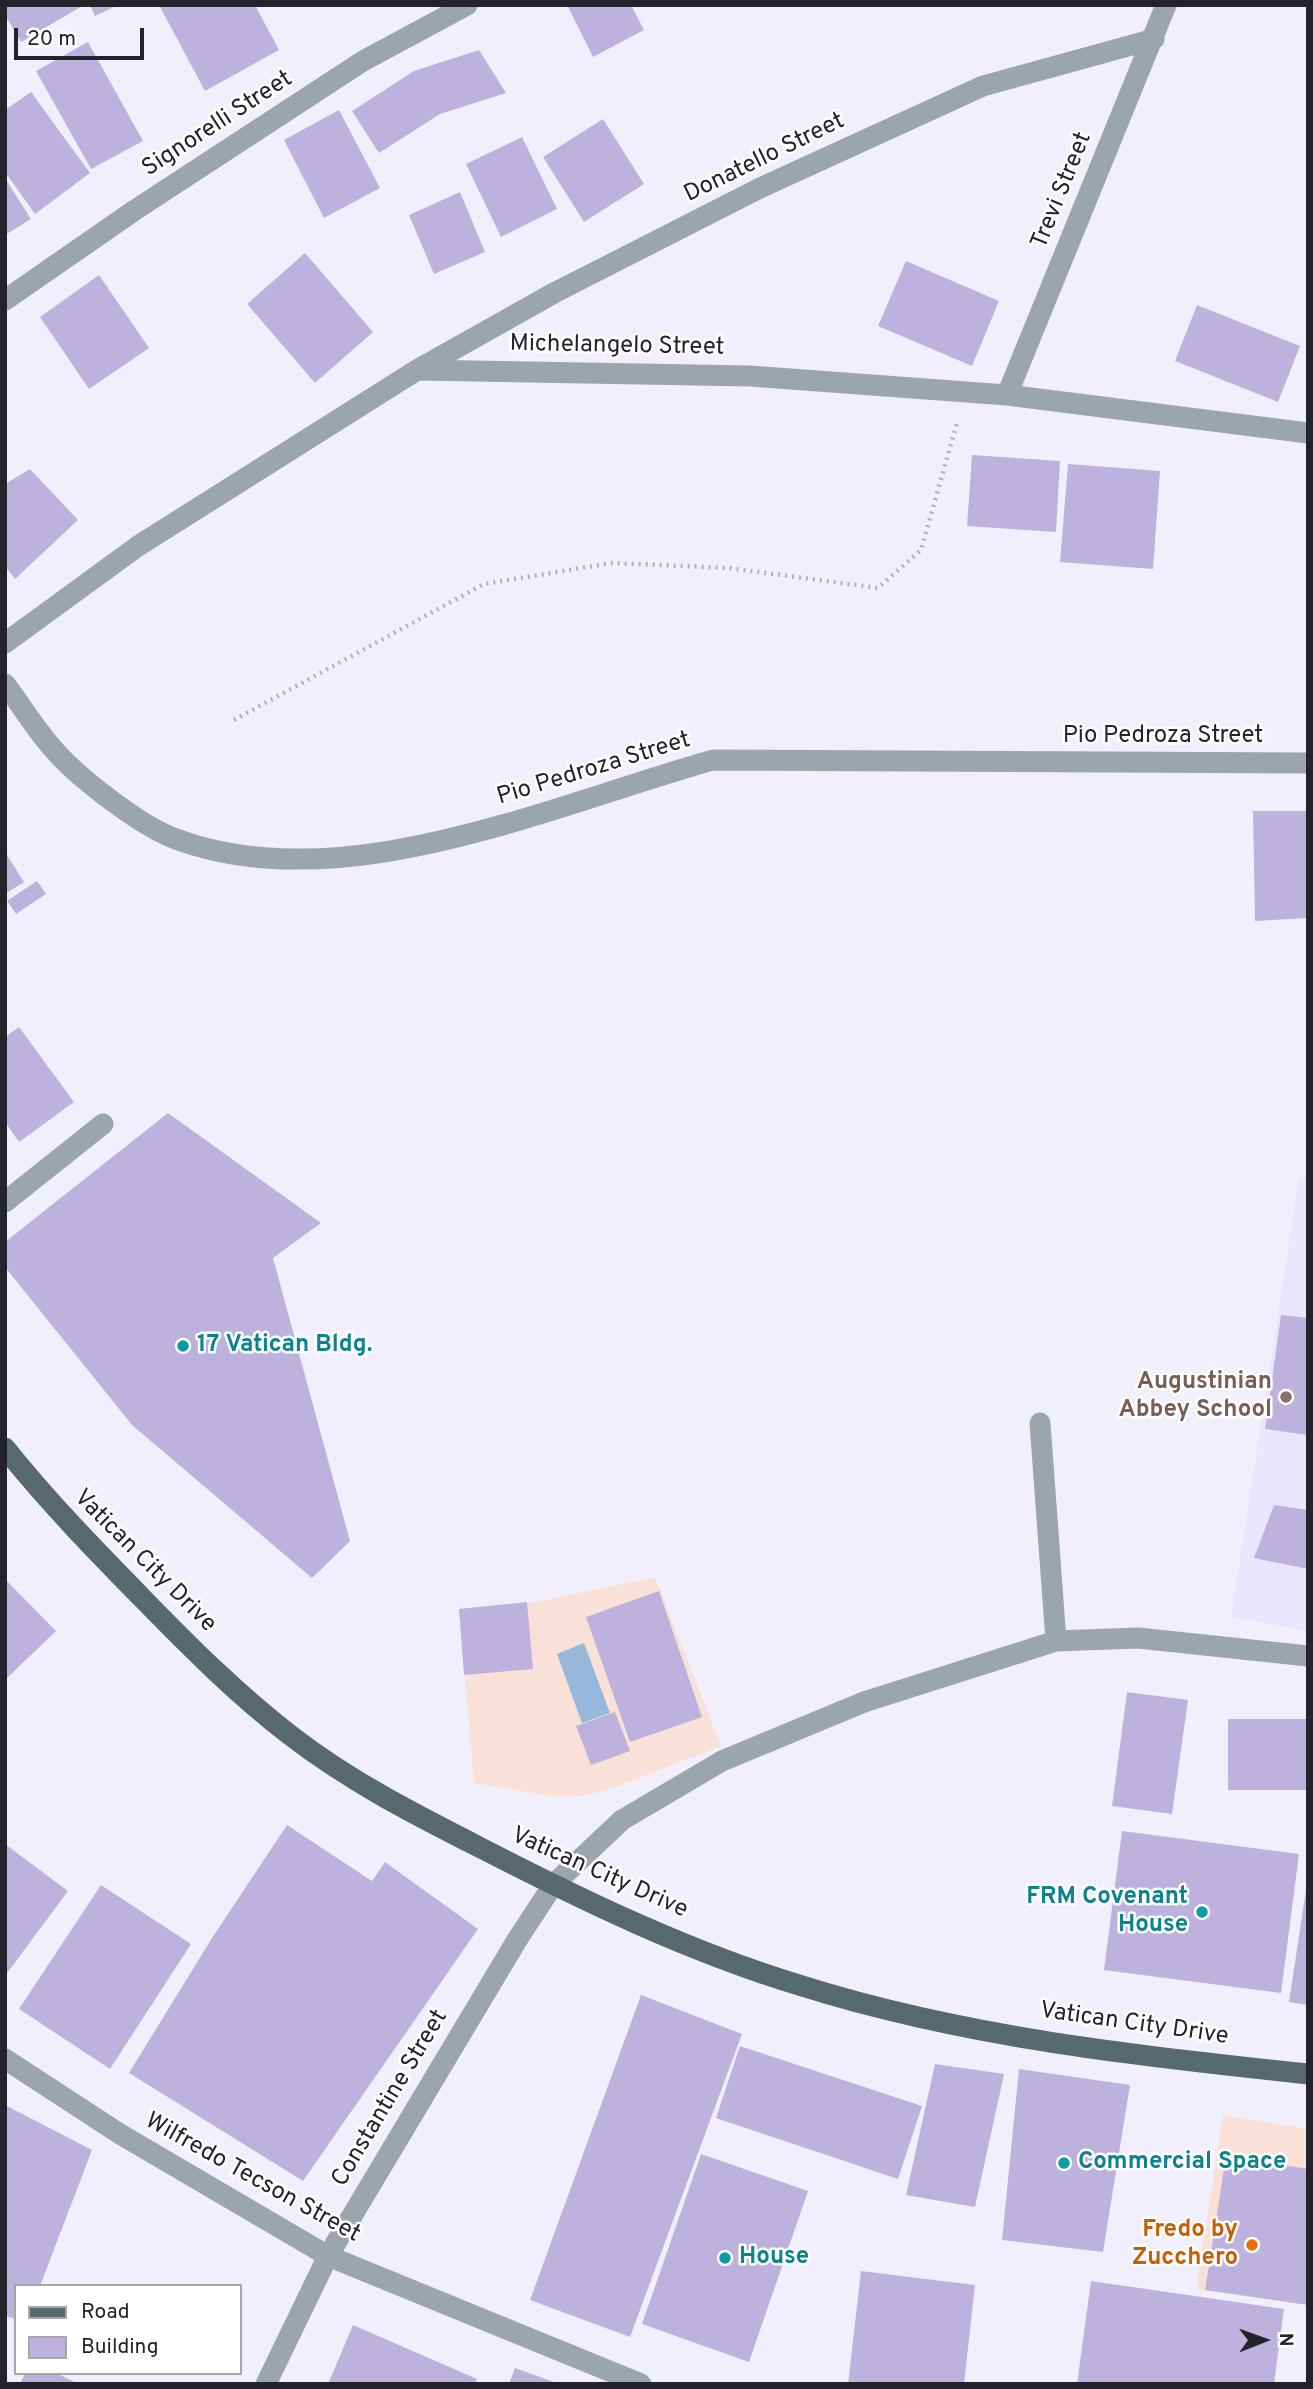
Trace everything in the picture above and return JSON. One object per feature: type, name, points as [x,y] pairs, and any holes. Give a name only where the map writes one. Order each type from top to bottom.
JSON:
[{"type":"main road","name":"Vatican City Drive","points":[[5,1448],[52,1507],[188,1645],[291,1735],[379,1796],[553,1885],[662,1933],[798,1985],[924,2017],[1121,2054],[1308,2074]]},
{"type":"street","name":"Signorelli Street","points":[[5,300],[135,210],[363,61],[467,5]]},
{"type":"street","name":"Trevi Street","points":[[1007,395],[1166,5]]},
{"type":"street","name":"Donatello Street","points":[[417,370],[554,293],[760,188],[983,86],[1154,39]]},
{"type":"street","name":"Michelangelo Street","points":[[417,370],[750,376],[1007,395],[1308,433]]},
{"type":"street","points":[[5,643],[138,546],[417,370]]},
{"type":"street","name":"Pio Pedroza Street","points":[[5,684],[56,753],[129,813],[175,839],[229,852],[294,860],[365,853],[499,827],[623,785],[713,760],[1308,763]]},
{"type":"street","points":[[5,1202],[103,1124]]},
{"type":"street","points":[[1040,1423],[1056,1641]]},
{"type":"street","name":"Constantine Street","points":[[266,2384],[328,2256],[517,1940],[553,1885],[622,1820],[722,1761],[864,1702],[1056,1641],[1138,1638],[1308,1656]]},
{"type":"street","name":"Wilfredo Tecson Street","points":[[5,2059],[120,2134],[328,2256],[641,2384]]},
{"type":"path","points":[[234,720],[484,584],[612,563],[729,568],[878,588],[921,550],[965,392]]},
{"type":"shaded area","name":"Augustinian Abbey School","points":[[1308,1177],[1308,1631],[1231,1617],[1299,1178]]},
{"type":"shaded area","points":[[655,1577],[721,1746],[613,1788],[584,1796],[557,1797],[474,1783],[459,1609],[536,1602]]},
{"type":"shaded area","name":"Fredo by Zucchero","points":[[1223,2115],[1308,2129],[1308,2200],[1292,2303],[1196,2289]]},
{"type":"water","points":[[584,1643],[610,1713],[582,1723],[557,1654]]},
{"type":"building","points":[[5,5],[84,5],[21,42],[5,15]]},
{"type":"building","points":[[90,5],[118,5],[95,16]]},
{"type":"building","points":[[159,5],[255,5],[279,50],[205,91]]},
{"type":"building","points":[[567,5],[631,5],[644,30],[593,57]]},
{"type":"building","points":[[88,42],[143,141],[91,169],[36,71]]},
{"type":"building","points":[[479,50],[506,93],[440,114],[379,153],[352,111],[414,71]]},
{"type":"building","points":[[31,92],[90,173],[35,214],[5,172],[5,110]]},
{"type":"building","points":[[339,110],[380,188],[324,218],[284,140]]},
{"type":"building","points":[[603,119],[644,184],[584,222],[543,157]]},
{"type":"building","points":[[522,137],[557,209],[501,237],[466,164]]},
{"type":"building","points":[[5,178],[31,219],[5,235]]},
{"type":"building","points":[[460,192],[485,252],[434,274],[409,215]]},
{"type":"building","points":[[305,253],[373,332],[315,383],[247,304]]},
{"type":"building","points":[[906,261],[999,301],[972,366],[878,326]]},
{"type":"building","points":[[99,275],[149,348],[89,389],[40,317]]},
{"type":"building","points":[[1197,305],[1300,346],[1278,402],[1175,361]]},
{"type":"building","points":[[972,455],[1060,461],[1056,532],[967,526]]},
{"type":"building","points":[[1068,464],[1160,471],[1153,569],[1060,562]]},
{"type":"building","points":[[30,469],[78,520],[15,579],[5,566],[5,484]]},
{"type":"building","points":[[1253,811],[1308,811],[1308,918],[1255,921]]},
{"type":"building","points":[[5,852],[24,882],[5,894]]},
{"type":"building","points":[[37,881],[46,894],[16,914],[7,901]]},
{"type":"building","points":[[19,1027],[74,1102],[19,1142],[5,1122],[5,1037]]},
{"type":"building","name":"17 Vatican Bldg.","points":[[168,1113],[321,1223],[273,1258],[350,1541],[312,1578],[132,1425],[5,1267],[5,1242]]},
{"type":"building","points":[[1281,1315],[1308,1318],[1308,1435],[1265,1429]]},
{"type":"building","points":[[1274,1505],[1308,1510],[1308,1569],[1254,1558]]},
{"type":"building","points":[[5,1579],[56,1631],[5,1680]]},
{"type":"building","points":[[659,1591],[702,1717],[630,1742],[586,1617]]},
{"type":"building","points":[[527,1602],[533,1669],[464,1675],[459,1609]]},
{"type":"building","points":[[1127,1692],[1188,1700],[1172,1814],[1112,1806]]},
{"type":"building","points":[[615,1712],[630,1751],[591,1765],[576,1726]]},
{"type":"building","points":[[1228,1719],[1307,1719],[1307,1790],[1228,1790]]},
{"type":"building","points":[[287,1825],[372,1881],[385,1862],[478,1929],[303,2181],[129,2073],[212,1938]]},
{"type":"building","name":"FRM Covenant House","points":[[1122,1831],[1299,1854],[1281,1993],[1104,1970]]},
{"type":"building","points":[[5,1844],[68,1891],[5,1976]]},
{"type":"building","points":[[101,1885],[191,1944],[110,2069],[19,2009]]},
{"type":"building","points":[[1308,1890],[1308,2005],[1289,2002]]},
{"type":"building","points":[[641,1995],[742,2034],[630,2337],[530,2300]]},
{"type":"building","points":[[740,2046],[922,2106],[898,2179],[716,2118]]},
{"type":"building","points":[[935,2064],[1004,2074],[975,2207],[906,2195]]},
{"type":"building","name":"Commercial Space","points":[[1019,2069],[1130,2085],[1103,2252],[1002,2240]]},
{"type":"building","points":[[5,2105],[92,2150],[41,2284],[14,2284],[14,2318],[5,2316]]},
{"type":"building","name":"House","points":[[701,2154],[808,2191],[749,2362],[642,2324]]},
{"type":"building","name":"Fredo by Zucchero","points":[[1226,2156],[1308,2169],[1308,2305],[1205,2290]]},
{"type":"building","points":[[861,2271],[975,2285],[964,2384],[848,2384]]},
{"type":"building","points":[[1091,2281],[1284,2309],[1274,2384],[1077,2384]]},
{"type":"building","points":[[353,2325],[477,2379],[475,2384],[328,2384]]},
{"type":"building","points":[[515,2368],[557,2383],[557,2384],[509,2384]]},
{"type":"building","points":[[24,2375],[60,2375],[79,2384],[20,2384]]},
{"type":"place","name":"17 Vatican Bldg.","points":[[183,1346]]},
{"type":"place","name":"Augustinian Abbey School","points":[[1286,1397]]},
{"type":"place","name":"FRM Covenant House","points":[[1202,1912]]},
{"type":"place","name":"Commercial Space","points":[[1064,2163]]},
{"type":"place","name":"Fredo by Zucchero","points":[[1252,2245]]},
{"type":"place","name":"House","points":[[725,2258]]}]
